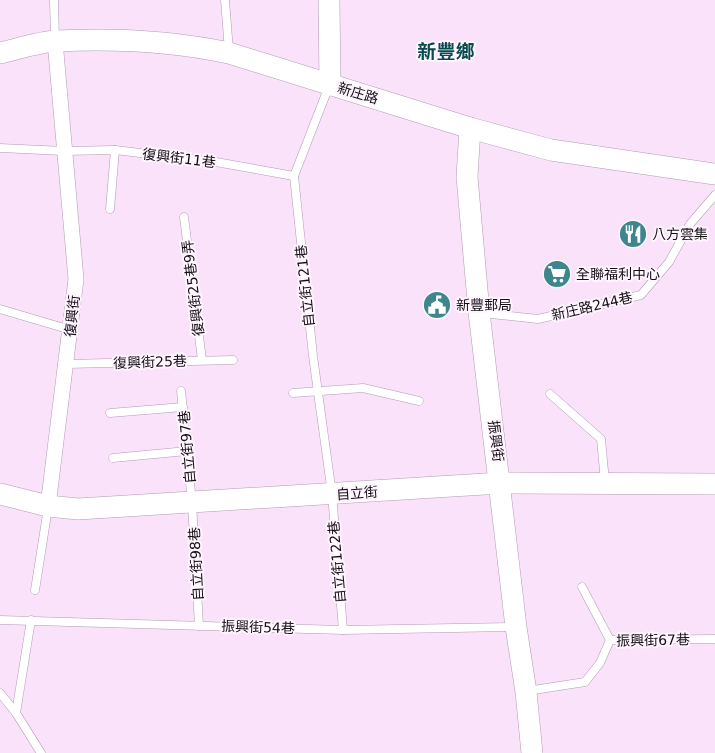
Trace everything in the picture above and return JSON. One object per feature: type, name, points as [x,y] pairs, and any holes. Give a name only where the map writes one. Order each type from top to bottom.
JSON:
[{"type":"street","points":[[329,0],[330,84]]},
{"type":"street","name":"新庄路","points":[[0,53],[55,41],[155,42],[202,47],[229,53],[451,120],[470,128],[551,150],[715,174]]},
{"type":"street","name":"復興街","points":[[48,506],[76,279],[55,41]]},
{"type":"street","name":"振興街","points":[[470,128],[467,177],[479,312],[532,753]]},
{"type":"street","name":"自立街","points":[[0,494],[48,506],[78,509],[501,483],[715,484]]},
{"type":"lane","points":[[54,0],[55,41]]},
{"type":"lane","points":[[225,0],[229,53]]},
{"type":"lane","name":"自立街121巷","points":[[330,84],[294,176],[318,390],[332,494]]},
{"type":"lane","name":"復興街11巷","points":[[0,148],[64,151],[115,150],[216,162],[294,176]]},
{"type":"lane","points":[[110,208],[115,150]]},
{"type":"lane","name":"新庄路244巷","points":[[479,312],[538,319],[641,295],[669,262],[690,224],[715,195]]},
{"type":"lane","name":"復興街25巷9弄","points":[[184,217],[202,360]]},
{"type":"lane","points":[[0,309],[71,330]]},
{"type":"lane","name":"復興街25巷","points":[[67,364],[233,360]]},
{"type":"lane","points":[[293,394],[318,390],[363,388],[418,401]]},
{"type":"lane","name":"自立街97巷","points":[[182,391],[192,503]]},
{"type":"lane","points":[[550,394],[601,439],[605,484]]},
{"type":"lane","points":[[110,413],[183,407]]},
{"type":"lane","points":[[113,458],[187,451]]},
{"type":"lane","name":"自立街122巷","points":[[332,494],[342,630]]},
{"type":"lane","name":"自立街98巷","points":[[192,503],[199,626]]},
{"type":"lane","name":"復興街","points":[[35,590],[48,506]]},
{"type":"lane","points":[[582,587],[610,640]]},
{"type":"lane","name":"振興街54巷","points":[[0,620],[342,630],[516,626]]},
{"type":"lane","points":[[16,713],[31,620]]},
{"type":"lane","name":"振興街67巷","points":[[526,692],[585,682],[600,663],[610,640],[715,639]]},
{"type":"lane","points":[[0,693],[16,713],[41,753]]},
{"type":"place","name":"八方雲集","points":[[633,234]]},
{"type":"place","name":"全聯福利中心","points":[[557,274]]},
{"type":"place","name":"新豐郵局","points":[[437,305]]},
{"type":"district","name":"新豐鄉","points":[[446,51]]}]
